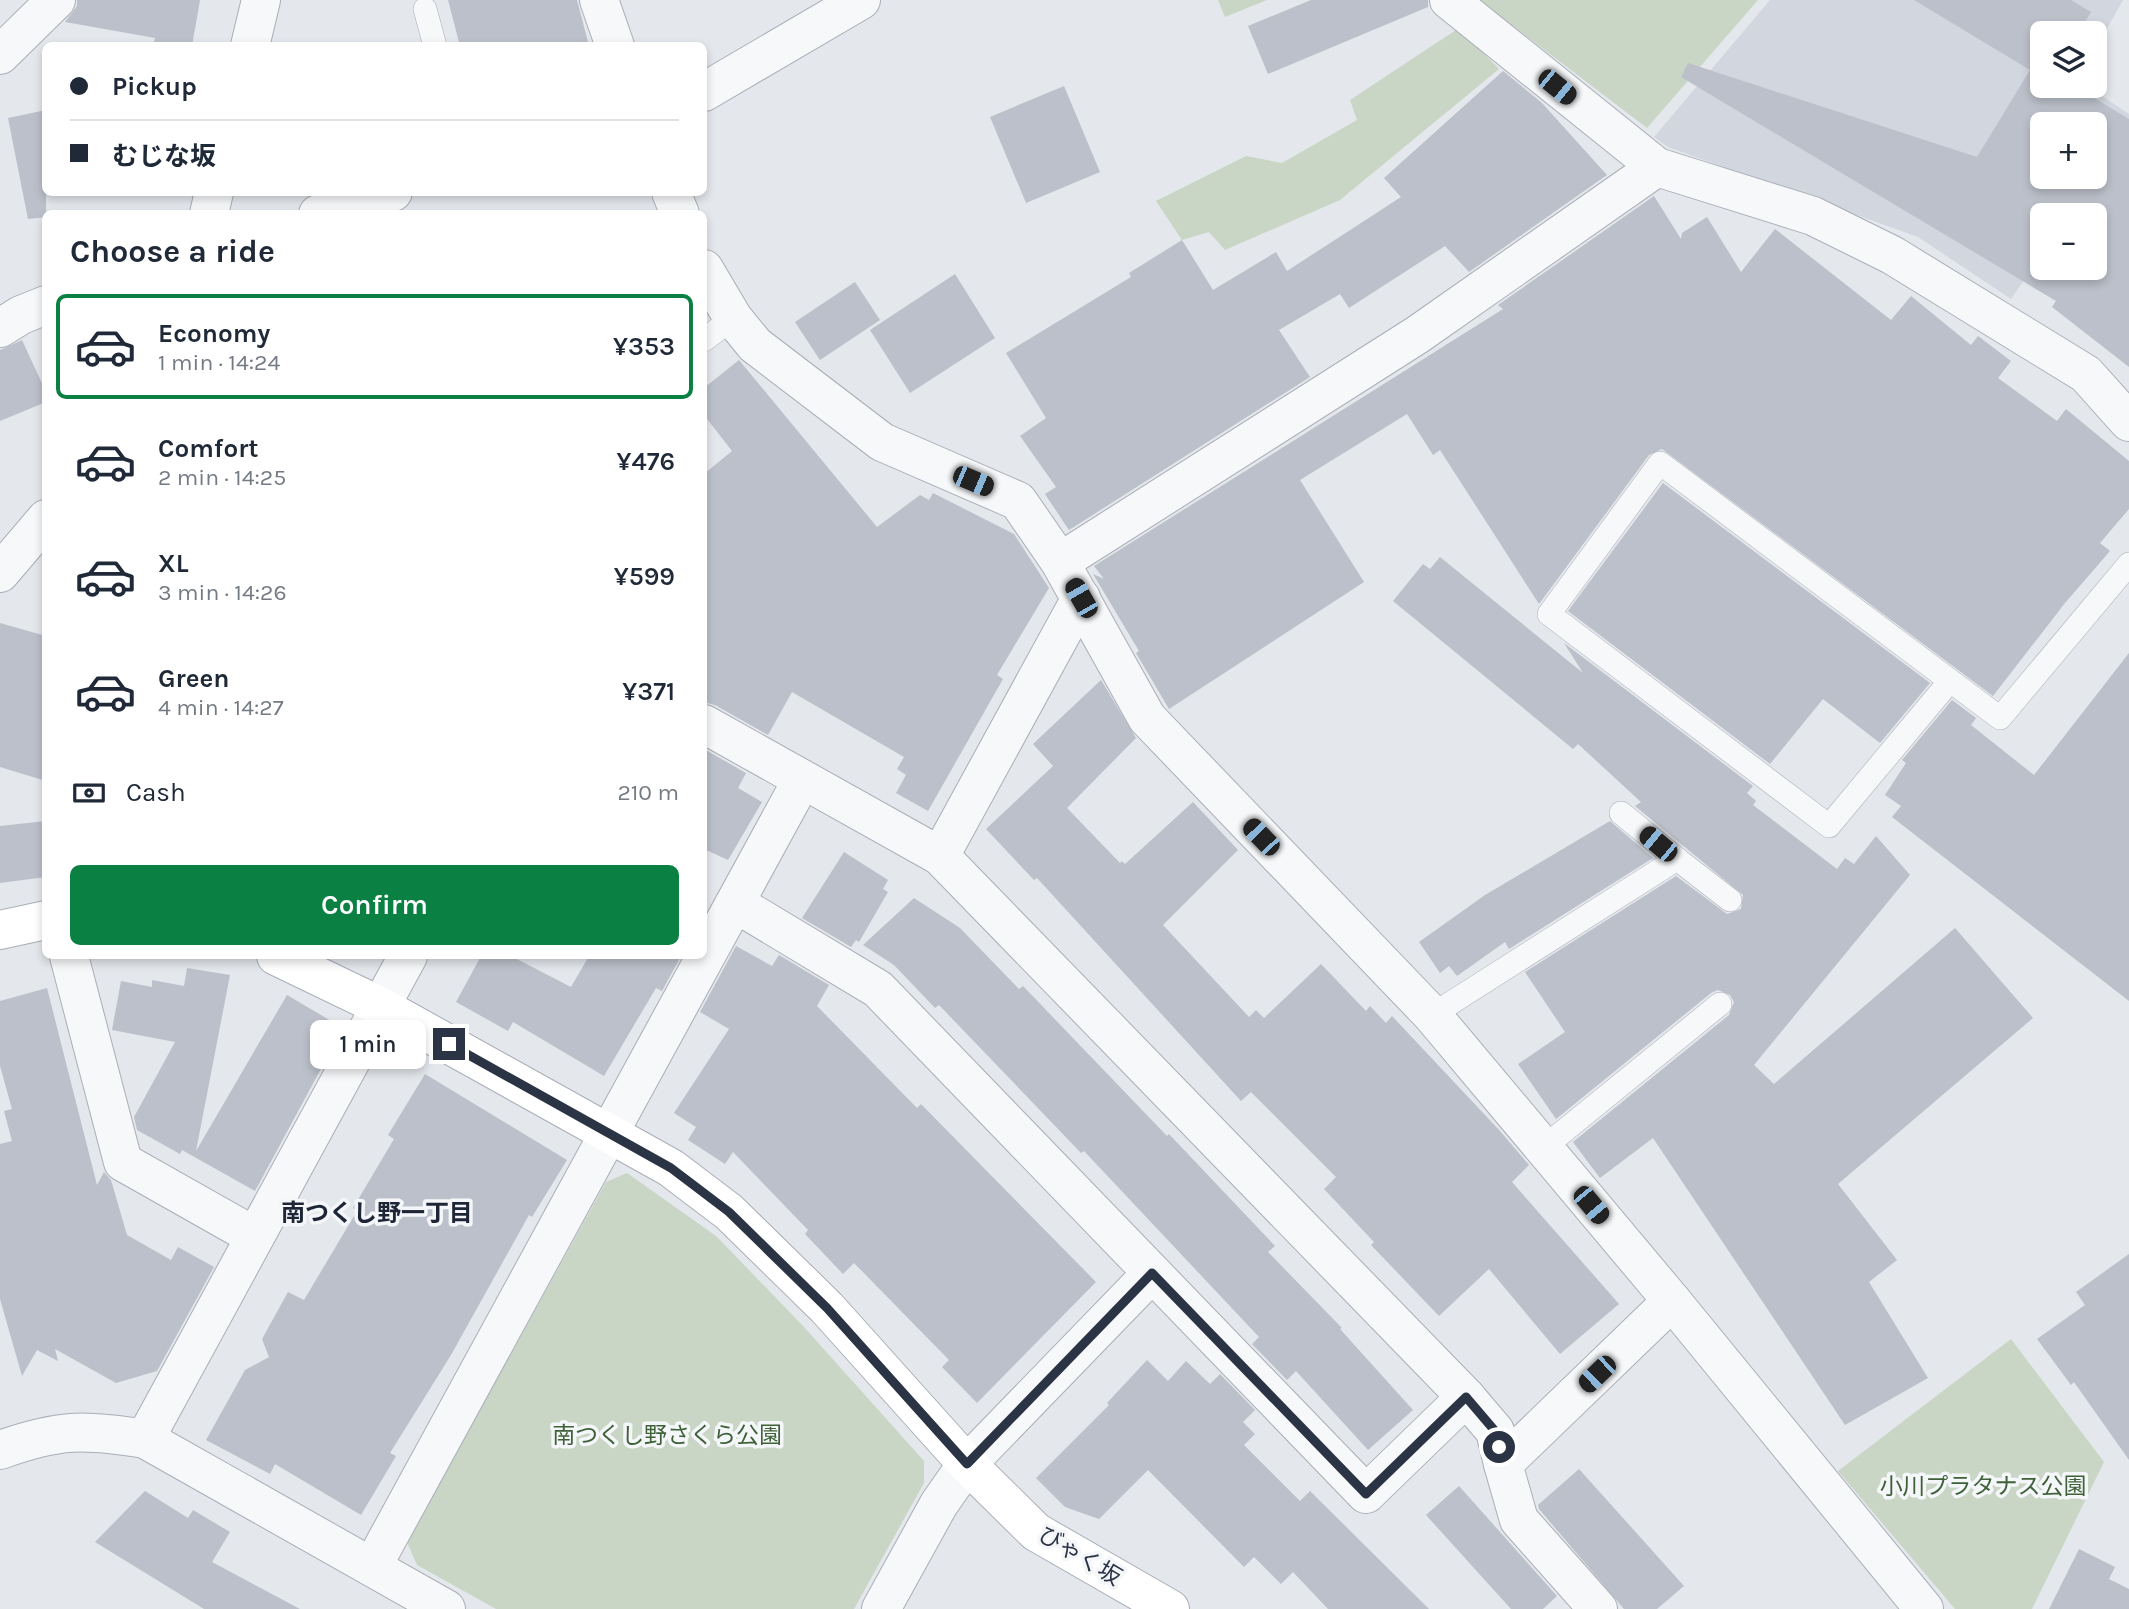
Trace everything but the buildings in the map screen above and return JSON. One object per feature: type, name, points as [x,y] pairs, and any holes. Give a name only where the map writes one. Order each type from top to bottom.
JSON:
[{"type":"street","points":[[0,55],[56,0]]},
{"type":"street","points":[[251,42],[261,0]]},
{"type":"street","points":[[598,0],[614,42]]},
{"type":"street","points":[[707,90],[861,0]]},
{"type":"street","points":[[1449,0],[1657,167],[1813,216],[1892,255],[2086,374],[2129,422]]},
{"type":"street","points":[[1060,562],[1417,335],[1657,167]]},
{"type":"street","points":[[332,210],[379,196]]},
{"type":"street","points":[[707,282],[718,329],[755,345],[882,442],[1018,501],[1060,562],[1147,718],[1432,1015],[1672,1301],[1924,1609]]},
{"type":"street","points":[[0,328],[42,307]]},
{"type":"street","points":[[0,573],[42,524]]},
{"type":"street","points":[[940,856],[1081,598]]},
{"type":"street","points":[[707,726],[940,856],[1466,1397],[1495,1431],[1519,1520],[1598,1609]]},
{"type":"street","points":[[707,955],[803,779]]},
{"type":"street","points":[[735,904],[878,989],[1366,1494],[1466,1397]]},
{"type":"street","points":[[0,930],[42,921]]},
{"type":"street","points":[[70,959],[123,1162],[254,1237]]},
{"type":"street","name":"びゃく坂","points":[[282,959],[380,1006],[671,1168],[729,1212],[827,1308],[967,1464],[1037,1532],[1170,1609]]},
{"type":"street","points":[[145,1439],[406,959]]},
{"type":"street","points":[[372,1567],[705,959]]},
{"type":"street","points":[[881,1609],[939,1504],[967,1464],[1152,1273]]},
{"type":"street","points":[[1503,1464],[1672,1301]]},
{"type":"street","points":[[0,1450],[46,1434],[95,1431],[145,1439],[446,1609]]},
{"type":"lane","points":[[425,9],[434,42]]},
{"type":"lane","points":[[1949,682],[1829,826],[1549,614],[1660,463],[2000,718],[2129,564]]},
{"type":"lane","points":[[1621,813],[1730,901]]},
{"type":"lane","points":[[1432,1015],[1676,859]]},
{"type":"lane","points":[[1543,1147],[1720,1004]]},
{"type":"shaded area","points":[[1770,0],[2123,0],[2107,29],[2107,21],[2030,21],[2030,98],[2105,98],[2129,114],[2129,131],[2107,162],[2107,112],[2030,112],[2030,189],[2088,189],[2078,203],[2030,203],[2030,271],[2011,299],[1918,237],[1668,147],[1654,137]]},
{"type":"green space","points":[[1218,0],[1267,0],[1225,17]]},
{"type":"green space","points":[[1479,0],[1758,0],[1647,128]]},
{"type":"green space","points":[[1459,28],[1499,69],[1340,200],[1225,250],[1209,232],[1182,240],[1156,201],[1246,156],[1282,163],[1357,120],[1350,100]]},
{"type":"green space","name":"南つくし野さくら公園","points":[[627,1173],[716,1236],[804,1327],[924,1461],[924,1483],[854,1609],[496,1609],[417,1565],[407,1542],[606,1182]]},
{"type":"green space","name":"小川プラタナス公園","points":[[2011,1339],[2104,1462],[2032,1609],[1955,1609],[1838,1471]]},
{"type":"district","name":"南つくし野一丁目","points":[[377,1213]]},
{"type":"route","points":[[449,1044],[671,1168],[729,1212],[827,1308],[967,1464],[1152,1273],[1366,1494],[1466,1397],[1495,1431],[1499,1447]]}]
